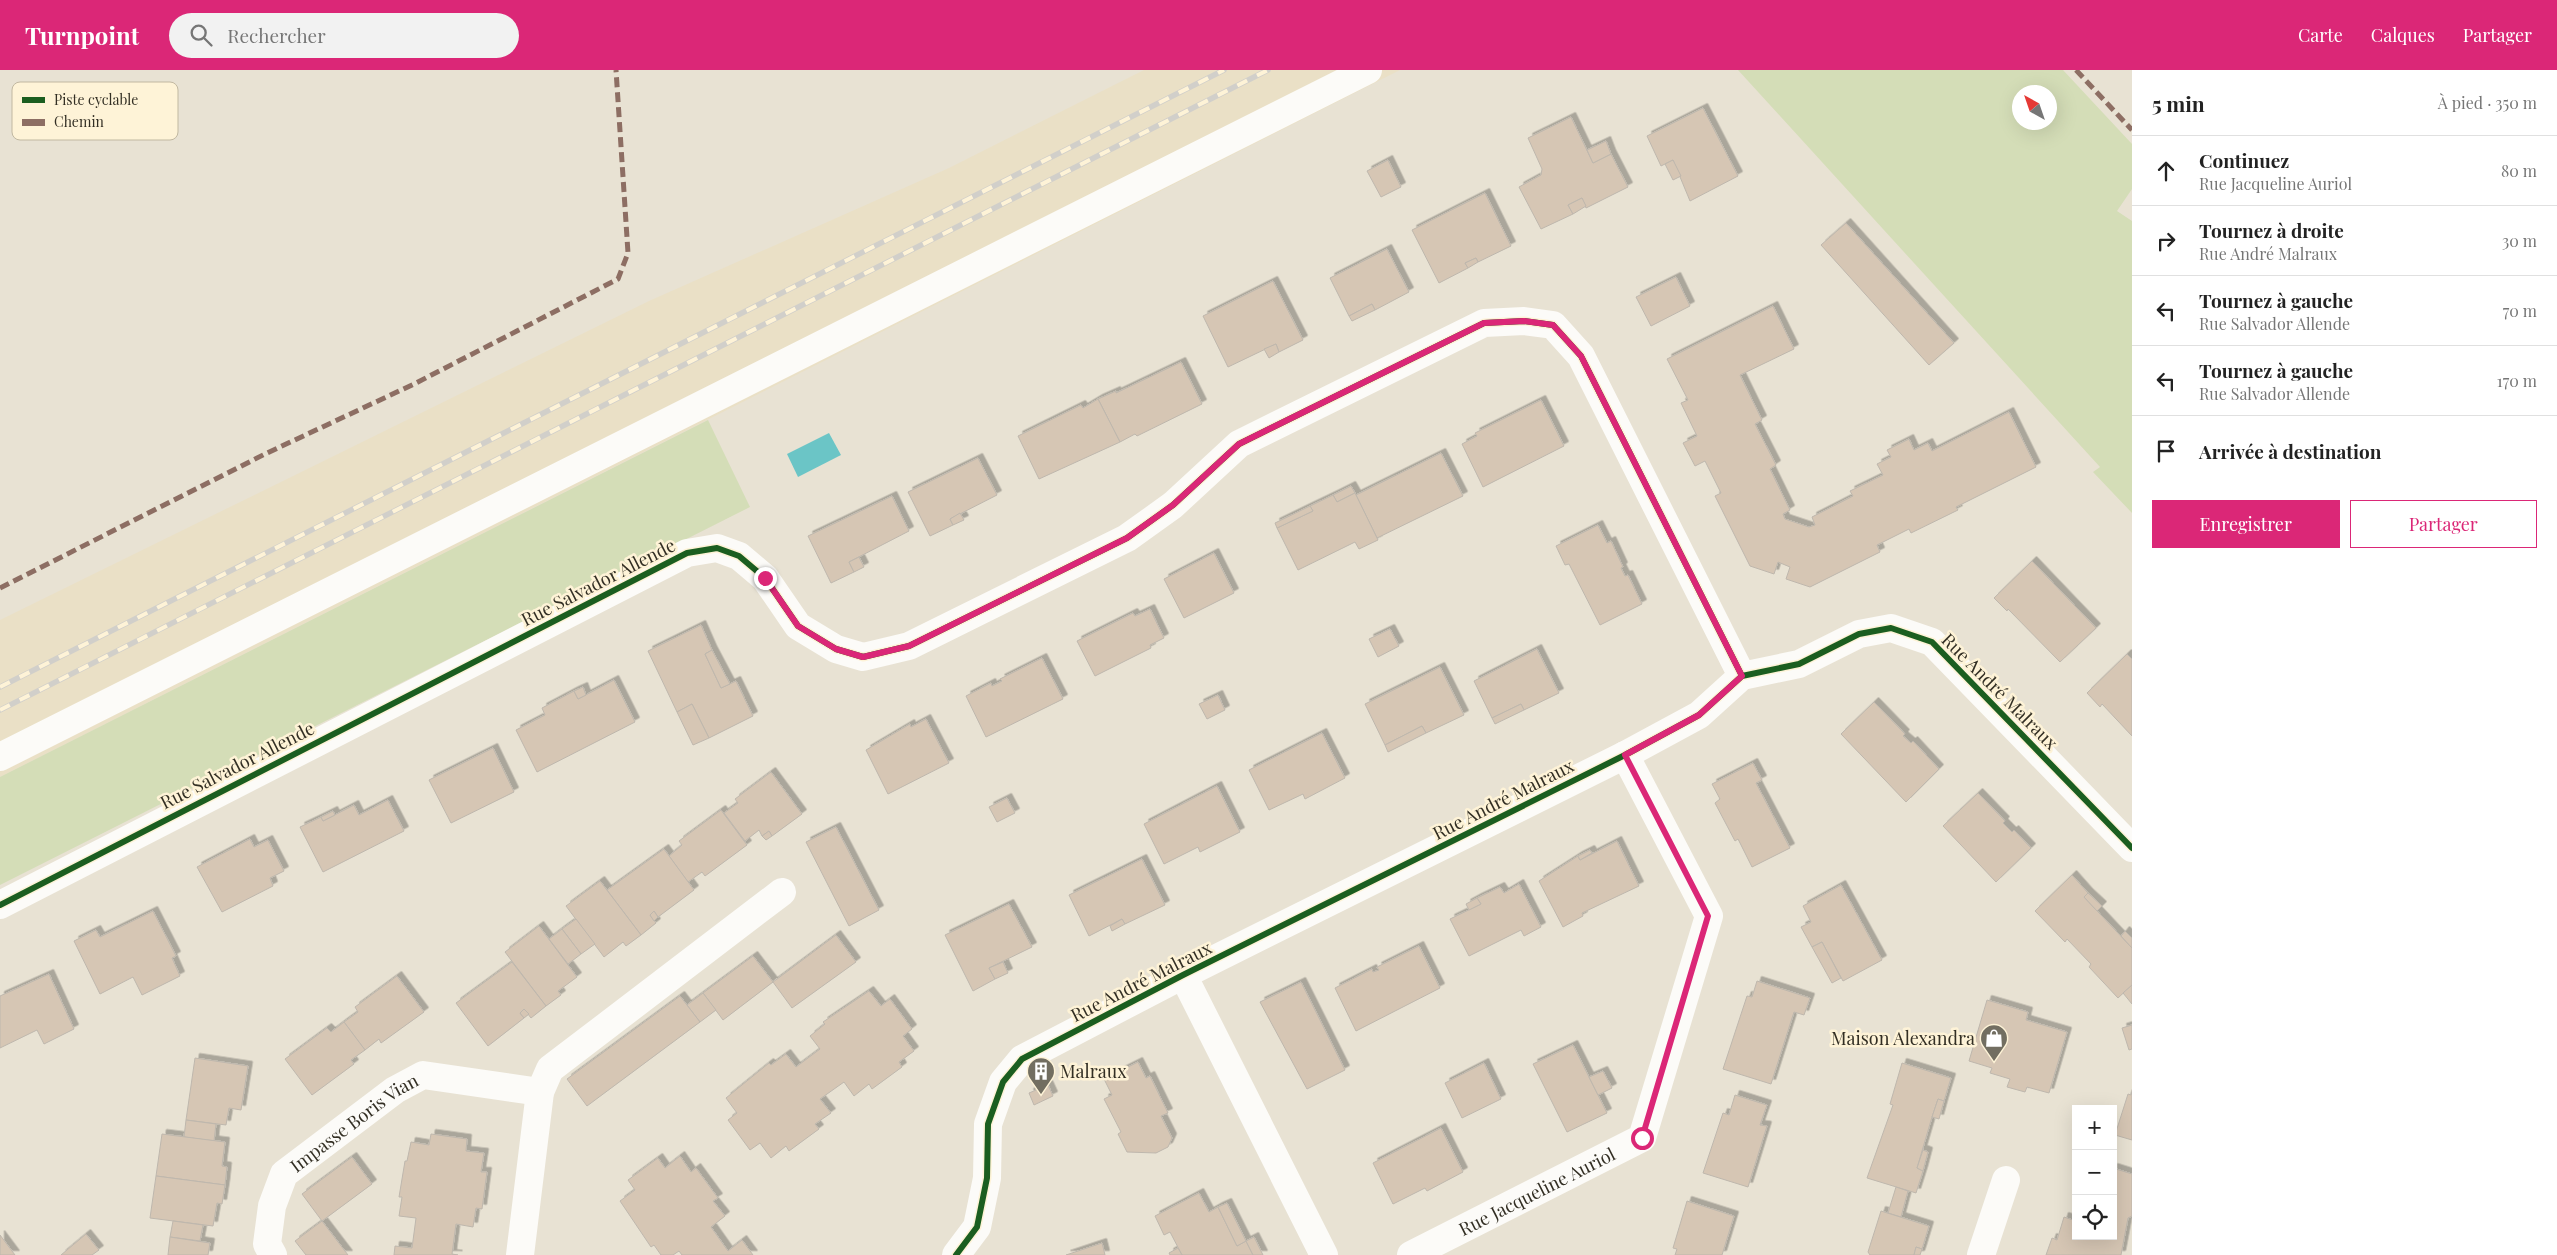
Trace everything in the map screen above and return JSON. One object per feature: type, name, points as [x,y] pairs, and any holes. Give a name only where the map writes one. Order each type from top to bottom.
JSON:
[{"type":"street","points":[[0,757],[1368,70]]},
{"type":"street","name":"Rue Salvador Allende","points":[[0,905],[687,553],[717,548],[739,556],[765,578],[798,626],[836,649],[863,657],[909,646],[1127,538],[1173,505],[1239,444],[1484,323],[1524,321],[1553,325],[1581,356],[1742,676]]},
{"type":"street","name":"Rue André Malraux","points":[[956,1255],[977,1227],[987,1178],[988,1124],[1003,1082],[1022,1059],[1183,975],[1625,755],[1699,715],[1742,676],[1800,664],[1859,634],[1891,628],[1932,642],[2132,848]]},
{"type":"street","name":"Rue Jacqueline Auriol","points":[[1411,1255],[1642,1138],[1708,916],[1625,755]]},
{"type":"street","points":[[520,1255],[540,1092],[550,1069],[782,892]]},
{"type":"street","points":[[1183,975],[1324,1255]]},
{"type":"street","name":"Impasse Boris Vian","points":[[273,1255],[267,1244],[272,1206],[284,1174],[395,1090],[423,1075],[540,1092]]},
{"type":"street","points":[[1981,1255],[2006,1180]]},
{"type":"shaded area","points":[[1144,70],[1400,70],[0,777],[0,620],[649,301],[949,168]]},
{"type":"green space","points":[[1738,70],[2063,70],[2132,144],[2132,189],[2117,211],[2132,221],[2132,513],[2093,472],[2100,467]]},
{"type":"green space","points":[[708,420],[750,507],[0,885],[0,777]]},
{"type":"water","points":[[829,433],[841,455],[798,477],[787,454]]},
{"type":"building","points":[[1703,108],[1738,176],[1690,201],[1673,160],[1661,166],[1647,136]]},
{"type":"building","points":[[1571,117],[1593,163],[1611,154],[1628,187],[1586,208],[1582,198],[1568,205],[1573,214],[1541,229],[1519,187],[1541,175],[1542,169],[1528,138]]},
{"type":"building","points":[[1606,141],[1611,154],[1593,163],[1587,150]]},
{"type":"building","points":[[1388,160],[1401,187],[1381,197],[1367,171]]},
{"type":"building","points":[[1673,160],[1681,176],[1673,180],[1665,164]]},
{"type":"building","points":[[1485,193],[1511,246],[1478,262],[1476,258],[1465,263],[1468,268],[1439,283],[1412,230]]},
{"type":"building","points":[[1582,198],[1586,206],[1573,214],[1568,205]]},
{"type":"building","points":[[1846,223],[1954,343],[1929,365],[1821,245]]},
{"type":"building","points":[[1387,249],[1409,292],[1375,310],[1372,304],[1349,316],[1330,278]]},
{"type":"building","points":[[1476,258],[1478,262],[1468,268],[1465,263]]},
{"type":"building","points":[[1676,277],[1690,306],[1651,326],[1636,297]]},
{"type":"building","points":[[1273,281],[1303,340],[1279,352],[1276,344],[1228,367],[1203,316]]},
{"type":"building","points":[[1372,304],[1375,310],[1352,321],[1349,316]]},
{"type":"building","points":[[1773,306],[1794,349],[1740,375],[1762,420],[1755,424],[1776,465],[1770,469],[1790,510],[1783,514],[1785,519],[1809,527],[1815,525],[1812,517],[1853,496],[1850,491],[1883,475],[1877,464],[1891,457],[1887,450],[1909,439],[1914,450],[1928,443],[1932,451],[2009,412],[2036,467],[1956,507],[1958,510],[1911,533],[1909,529],[1877,545],[1880,552],[1810,587],[1786,579],[1790,567],[1778,562],[1774,574],[1750,566],[1715,496],[1721,493],[1705,461],[1695,466],[1683,443],[1697,436],[1681,403],[1688,400],[1667,359]]},
{"type":"building","points":[[1276,344],[1279,352],[1269,358],[1264,349]]},
{"type":"building","points":[[1181,362],[1202,404],[1137,436],[1135,434],[1120,442],[1098,399],[1116,391],[1116,393]]},
{"type":"building","points":[[1098,399],[1120,442],[1039,479],[1018,436],[1081,405],[1083,408]]},
{"type":"building","points":[[1541,400],[1564,446],[1483,487],[1462,444],[1477,436],[1475,433]]},
{"type":"building","points":[[1441,453],[1463,496],[1377,538],[1356,495]]},
{"type":"building","points":[[978,458],[997,495],[950,519],[953,525],[930,536],[908,492]]},
{"type":"building","points":[[1351,486],[1355,493],[1337,502],[1333,495]]},
{"type":"building","points":[[1355,493],[1378,540],[1359,549],[1355,542],[1298,570],[1277,528],[1313,511],[1310,506],[1333,495],[1337,502]]},
{"type":"building","points":[[892,496],[909,531],[849,562],[854,572],[831,583],[808,536]]},
{"type":"building","points":[[1310,506],[1313,511],[1277,528],[1275,523]]},
{"type":"building","points":[[960,513],[964,520],[953,525],[950,519]]},
{"type":"building","points":[[1598,525],[1607,543],[1611,541],[1623,567],[1621,568],[1625,576],[1628,575],[1642,604],[1600,625],[1569,564],[1565,565],[1556,546]]},
{"type":"building","points":[[1214,553],[1234,593],[1184,618],[1164,579]]},
{"type":"building","points":[[859,557],[864,567],[854,572],[849,562]]},
{"type":"building","points":[[2032,561],[2096,628],[2060,662],[2008,609],[2007,611],[1994,598]]},
{"type":"building","points":[[1150,609],[1164,638],[1150,645],[1151,648],[1095,676],[1077,641],[1133,613],[1135,616]]},
{"type":"building","points":[[701,625],[712,650],[705,654],[721,688],[736,681],[753,716],[709,738],[692,704],[677,712],[648,651]]},
{"type":"building","points":[[1390,629],[1399,646],[1378,657],[1369,639]]},
{"type":"building","points":[[1537,649],[1559,693],[1524,710],[1521,704],[1492,718],[1474,681]]},
{"type":"building","points":[[712,650],[730,684],[721,688],[705,654]]},
{"type":"building","points":[[2127,654],[2132,659],[2132,736],[2102,704],[2100,707],[2087,693]]},
{"type":"building","points":[[1042,658],[1063,699],[986,737],[966,696],[991,683],[992,686],[1002,681],[1000,679]]},
{"type":"building","points":[[1440,667],[1464,715],[1426,733],[1422,726],[1385,745],[1365,704]]},
{"type":"building","points":[[614,680],[635,722],[537,772],[516,730],[545,715],[542,708],[574,691],[578,699]]},
{"type":"building","points":[[583,687],[586,695],[578,699],[574,691]]},
{"type":"building","points":[[1218,695],[1225,710],[1207,719],[1199,704]]},
{"type":"building","points":[[1874,702],[1905,734],[1903,736],[1911,743],[1913,741],[1939,769],[1906,802],[1841,734]]},
{"type":"building","points":[[692,704],[709,738],[693,745],[677,712]]},
{"type":"building","points":[[1521,704],[1524,710],[1495,724],[1492,718]]},
{"type":"building","points":[[926,719],[949,763],[888,794],[866,750],[910,724],[911,727]]},
{"type":"building","points":[[1422,726],[1426,733],[1388,752],[1385,745]]},
{"type":"building","points":[[1322,733],[1345,778],[1305,799],[1303,794],[1269,810],[1249,770]]},
{"type":"building","points":[[493,748],[514,792],[451,823],[429,780]]},
{"type":"building","points":[[1753,763],[1762,780],[1756,783],[1790,848],[1752,867],[1738,839],[1735,841],[1715,803],[1720,799],[1712,784]]},
{"type":"building","points":[[771,772],[802,814],[772,836],[769,831],[762,836],[759,830],[745,841],[724,813],[738,803],[735,799]]},
{"type":"building","points":[[1217,786],[1240,832],[1200,852],[1198,847],[1164,864],[1144,824]]},
{"type":"building","points":[[1978,793],[2005,821],[2003,823],[2012,832],[2014,830],[2031,848],[1996,882],[1943,826]]},
{"type":"building","points":[[1007,798],[1015,813],[997,822],[989,807]]},
{"type":"building","points":[[388,800],[404,831],[323,872],[300,827],[321,817],[323,821],[354,805],[359,815]]},
{"type":"building","points":[[721,810],[747,845],[705,876],[702,872],[688,882],[669,856],[682,845],[679,841]]},
{"type":"building","points":[[333,811],[335,815],[323,821],[321,817]]},
{"type":"building","points":[[836,827],[879,910],[849,926],[806,842]]},
{"type":"building","points":[[769,831],[772,836],[766,840],[762,836]]},
{"type":"building","points":[[250,839],[254,847],[268,840],[284,871],[270,878],[273,886],[222,912],[197,867]]},
{"type":"building","points":[[1617,841],[1639,886],[1582,913],[1583,916],[1563,927],[1539,881],[1578,856],[1580,860]]},
{"type":"building","points":[[664,849],[694,890],[658,917],[654,911],[650,915],[656,923],[641,935],[607,890]]},
{"type":"building","points":[[1590,850],[1592,853],[1580,860],[1578,856]]},
{"type":"building","points":[[1142,859],[1165,905],[1125,924],[1122,919],[1089,936],[1069,895]]},
{"type":"building","points":[[2072,875],[2088,893],[2084,897],[2132,948],[2132,985],[2118,998],[2089,967],[2091,964],[2067,939],[2065,942],[2035,911]]},
{"type":"building","points":[[600,881],[641,935],[626,946],[623,942],[604,957],[566,906]]},
{"type":"building","points":[[1519,884],[1541,927],[1524,936],[1521,930],[1469,956],[1450,919],[1481,904],[1477,898],[1500,887],[1504,893]]},
{"type":"building","points":[[1841,885],[1882,960],[1843,981],[1822,942],[1812,947],[1801,927],[1811,922],[1803,906]]},
{"type":"building","points":[[2088,893],[2102,906],[2097,911],[2084,897]]},
{"type":"building","points":[[1477,898],[1481,904],[1469,910],[1466,904]]},
{"type":"building","points":[[1009,904],[1032,947],[989,968],[995,979],[973,991],[945,935]]},
{"type":"building","points":[[153,911],[176,956],[172,958],[180,976],[142,995],[133,977],[100,994],[74,941],[96,930],[100,937]]},
{"type":"building","points":[[654,911],[658,917],[654,921],[650,915]]},
{"type":"building","points":[[576,919],[595,944],[581,954],[562,929]]},
{"type":"building","points":[[1122,919],[1125,924],[1112,931],[1110,926]]},
{"type":"building","points":[[539,926],[577,977],[558,991],[561,995],[546,1006],[505,952]]},
{"type":"building","points":[[562,929],[581,954],[568,964],[549,939]]},
{"type":"building","points":[[2125,931],[2132,938],[2132,948],[2121,936]]},
{"type":"building","points":[[836,935],[856,962],[792,1008],[773,982]]},
{"type":"building","points":[[1822,942],[1841,978],[1832,983],[1812,947]]},
{"type":"building","points":[[1419,946],[1440,988],[1356,1031],[1335,988],[1372,969],[1373,972],[1379,970],[1377,967]]},
{"type":"building","points":[[753,956],[773,982],[723,1020],[703,993]]},
{"type":"building","points":[[512,962],[546,1006],[531,1018],[524,1009],[520,1013],[524,1018],[488,1046],[456,1003]]},
{"type":"building","points":[[1003,962],[1008,973],[995,979],[989,968]]},
{"type":"building","points":[[49,974],[74,1029],[44,1044],[37,1030],[0,1048],[0,996]]},
{"type":"building","points":[[397,976],[424,1012],[381,1043],[379,1039],[365,1050],[344,1022],[358,1012],[355,1007]]},
{"type":"building","points":[[1757,981],[1810,998],[1804,1015],[1794,1012],[1771,1084],[1723,1069],[1747,996],[1752,997]]},
{"type":"building","points":[[1301,982],[1345,1070],[1307,1089],[1260,1002]]},
{"type":"building","points":[[2132,985],[2132,1004],[2123,993]]},
{"type":"building","points":[[869,991],[881,1006],[890,999],[912,1029],[903,1036],[914,1051],[899,1062],[902,1067],[872,1089],[869,1084],[854,1096],[844,1082],[820,1099],[831,1113],[815,1124],[819,1129],[789,1151],[786,1146],[771,1158],[760,1143],[750,1150],[728,1120],[737,1113],[726,1098],[769,1063],[771,1065],[786,1054],[796,1067],[820,1049],[810,1036],[825,1024],[823,1022]]},
{"type":"building","points":[[703,993],[716,1010],[700,1022],[687,1005]]},
{"type":"building","points":[[680,996],[700,1022],[587,1106],[567,1079]]},
{"type":"building","points":[[1987,1000],[2028,1012],[2026,1020],[2067,1032],[2049,1093],[2027,1087],[2025,1092],[2007,1087],[2010,1079],[1990,1073],[1992,1068],[1969,1061]]},
{"type":"building","points":[[524,1009],[529,1014],[524,1018],[520,1013]]},
{"type":"building","points":[[344,1022],[365,1050],[351,1060],[354,1064],[312,1095],[285,1059],[327,1028],[331,1032]]},
{"type":"building","points":[[2132,1025],[2132,1049],[2129,1050],[2122,1028]]},
{"type":"building","points":[[1573,1045],[1607,1113],[1567,1132],[1533,1064]]},
{"type":"building","points":[[195,1058],[248,1066],[241,1110],[229,1108],[226,1125],[186,1120]]},
{"type":"building","points":[[1138,1062],[1146,1078],[1150,1076],[1168,1113],[1161,1116],[1172,1138],[1168,1147],[1156,1153],[1127,1152],[1118,1134],[1121,1132],[1104,1099],[1112,1095],[1104,1079]]},
{"type":"building","points":[[1484,1063],[1501,1099],[1462,1118],[1445,1083]]},
{"type":"building","points":[[1902,1063],[1951,1078],[1944,1101],[1938,1099],[1932,1117],[1917,1168],[1923,1171],[1916,1193],[1867,1178],[1893,1105],[1890,1104]]},
{"type":"building","points":[[1603,1071],[1612,1088],[1598,1095],[1589,1077]]},
{"type":"building","name":"Malraux","points":[[1048,1085],[1053,1096],[1034,1105],[1029,1093]]},
{"type":"building","points":[[2132,1092],[2132,1140],[2117,1136],[2117,1129],[2128,1094],[2131,1095]]},
{"type":"building","points":[[1735,1095],[1767,1105],[1760,1125],[1767,1126],[1748,1187],[1703,1173],[1723,1113],[1729,1115]]},
{"type":"building","points":[[1938,1099],[1944,1101],[1939,1119],[1932,1117]]},
{"type":"building","points":[[186,1120],[216,1124],[214,1141],[184,1137]]},
{"type":"building","points":[[1441,1128],[1463,1172],[1427,1191],[1425,1188],[1393,1204],[1373,1163]]},
{"type":"building","points":[[162,1134],[225,1142],[222,1166],[227,1167],[225,1185],[156,1176]]},
{"type":"building","points":[[431,1134],[467,1139],[466,1151],[484,1153],[481,1172],[487,1172],[482,1209],[476,1208],[473,1227],[456,1224],[452,1254],[458,1255],[394,1255],[395,1246],[412,1248],[416,1218],[399,1216],[402,1197],[399,1197],[405,1161],[407,1161],[411,1142],[429,1145]]},
{"type":"building","points":[[1923,1150],[1928,1152],[1923,1171],[1917,1168]]},
{"type":"building","points":[[680,1156],[691,1172],[696,1168],[718,1198],[713,1201],[725,1216],[711,1227],[728,1251],[742,1240],[753,1255],[682,1255],[679,1251],[673,1255],[661,1255],[654,1245],[651,1247],[620,1201],[635,1190],[628,1180],[658,1158],[665,1168]]},
{"type":"building","points":[[352,1157],[372,1184],[322,1221],[302,1194]]},
{"type":"building","points":[[2117,1169],[2132,1174],[2132,1216],[2128,1218],[2121,1255],[2046,1255],[2052,1238],[2057,1240],[2064,1217],[2072,1220],[2072,1240],[2117,1240]]},
{"type":"building","points":[[156,1176],[225,1185],[222,1204],[217,1203],[213,1226],[150,1218]]},
{"type":"building","points":[[1896,1187],[1908,1191],[1901,1217],[1888,1213]]},
{"type":"building","points":[[1199,1193],[1209,1212],[1218,1207],[1237,1246],[1246,1241],[1253,1255],[1182,1255],[1170,1232],[1164,1235],[1155,1216]]},
{"type":"building","points":[[1687,1201],[1734,1216],[1722,1255],[1675,1255],[1677,1249],[1673,1248]]},
{"type":"building","points":[[1227,1203],[1246,1241],[1237,1246],[1218,1207]]},
{"type":"building","points":[[1881,1211],[1929,1226],[1922,1249],[1916,1247],[1914,1255],[1870,1255],[1868,1252]]},
{"type":"building","points":[[173,1221],[203,1225],[200,1241],[170,1237]]},
{"type":"building","points":[[322,1221],[348,1255],[306,1255],[295,1241]]},
{"type":"building","points":[[86,1234],[99,1250],[92,1255],[61,1255]]},
{"type":"building","points":[[0,1235],[15,1255],[0,1255]]},
{"type":"building","points":[[170,1237],[210,1243],[208,1255],[168,1255]]},
{"type":"building","points":[[1254,1237],[1263,1255],[1253,1255],[1246,1241]]},
{"type":"building","points":[[1102,1243],[1105,1255],[1066,1255]]},
{"type":"building","points":[[1916,1247],[1922,1249],[1920,1255],[1914,1255]]},
{"type":"building","points":[[1178,1248],[1182,1255],[1170,1255],[1169,1253]]},
{"type":"railway","points":[[0,687],[1224,70]]},
{"type":"railway","points":[[0,710],[1268,70]]},
{"type":"marked path","points":[[0,588],[265,454],[414,384],[618,279],[628,253],[616,70]]},
{"type":"marked path","points":[[2076,70],[2132,130]]},
{"type":"cycle path","points":[[0,905],[687,553],[717,548],[739,556],[765,578],[798,626],[836,649],[863,657],[909,646],[1127,538],[1173,505],[1239,444],[1484,323],[1524,321],[1553,325],[1581,356],[1742,676]]},
{"type":"cycle path","points":[[956,1255],[977,1227],[987,1178],[988,1124],[1003,1082],[1022,1059],[1183,975],[1625,755],[1699,715],[1742,676],[1799,664],[1859,634],[1891,628],[1932,642],[2132,848]]},
{"type":"place","name":"Maison Alexandra","points":[[1994,1062]]},
{"type":"place","name":"Malraux","points":[[1041,1095]]},
{"type":"route","points":[[765,578],[798,626],[836,649],[863,657],[909,646],[1127,538],[1173,505],[1239,444],[1484,323],[1524,321],[1553,325],[1581,356],[1742,676],[1699,715],[1625,755],[1708,916],[1642,1138]]}]
